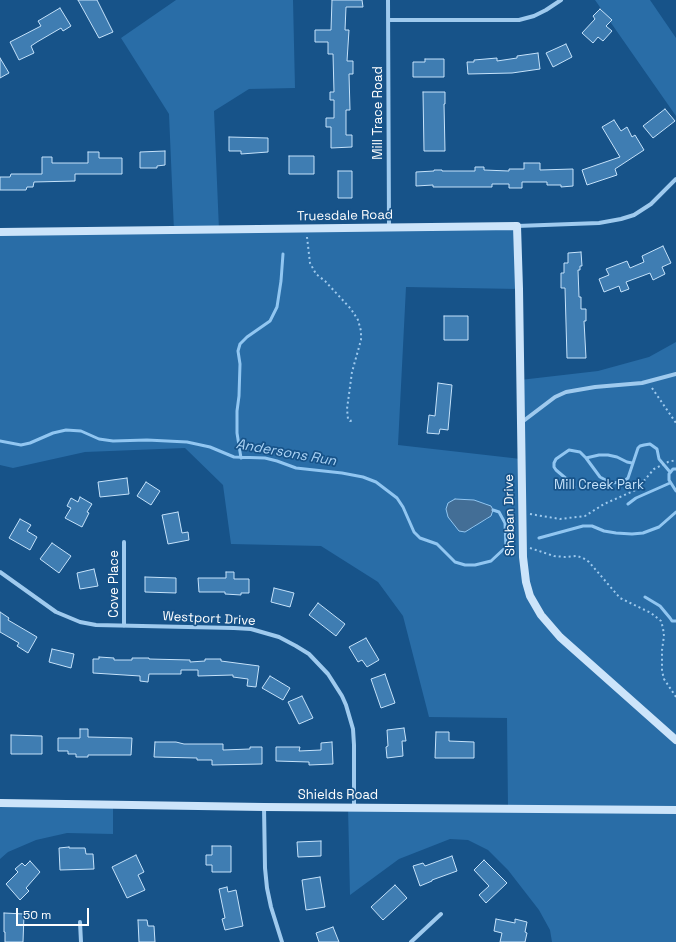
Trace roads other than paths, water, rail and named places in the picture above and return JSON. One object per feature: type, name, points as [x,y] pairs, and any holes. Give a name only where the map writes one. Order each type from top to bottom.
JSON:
[{"type":"street","name":"Mill Trace Road","points":[[388,0],[389,227]]},
{"type":"street","points":[[388,20],[519,20],[534,16],[561,0]]},
{"type":"street","name":"Truesdale Road","points":[[0,232],[517,226],[599,223],[634,215],[651,204],[676,178]]},
{"type":"street","name":"Sheban Drive","points":[[517,226],[520,289],[520,424],[523,557],[526,582],[530,596],[541,615],[560,638],[676,740]]},
{"type":"street","points":[[520,424],[546,403],[566,392],[587,388],[648,382],[676,374]]},
{"type":"street","name":"Cove Place","points":[[124,542],[124,626]]},
{"type":"street","name":"Westport Drive","points":[[0,572],[48,606],[67,617],[96,625],[251,629],[265,632],[279,638],[309,654],[333,681],[342,696],[350,715],[354,745],[354,807]]},
{"type":"street","name":"Shields Road","points":[[0,803],[264,807],[676,810]]},
{"type":"street","points":[[264,807],[265,868],[267,888],[271,907],[282,942]]},
{"type":"street","points":[[411,942],[441,914]]},
{"type":"street","points":[[80,922],[81,942]]},
{"type":"waterway","points":[[241,458],[237,433],[240,364],[238,351],[240,344],[247,337],[270,321],[277,307],[283,254]]},
{"type":"waterway","name":"Andersons Run","points":[[0,441],[21,445],[30,443],[53,433],[66,430],[81,431],[99,439],[113,441],[147,440],[187,442],[210,447],[234,457],[265,458],[296,468],[363,477],[376,482],[397,498],[403,507],[414,532],[420,538],[437,544],[455,562],[465,565],[475,565],[491,561],[506,547],[505,523],[499,512],[493,510]]},
{"type":"waterway","points":[[574,487],[554,467],[556,459],[569,450],[580,452],[600,477],[611,483],[623,482],[628,478],[638,448],[644,445],[650,444],[657,449],[659,459],[670,472]]},
{"type":"waterway","points":[[586,458],[599,455],[608,455],[632,463]]},
{"type":"waterway","name":"Andersons Run","points":[[676,469],[673,469],[669,474],[669,480],[676,491]]},
{"type":"waterway","points":[[628,504],[636,498],[670,483]]},
{"type":"waterway","name":"Andersons Run","points":[[539,538],[583,526],[592,526],[604,531],[616,533],[643,533],[659,527],[676,512]]},
{"type":"waterway","points":[[645,597],[660,606],[672,621],[676,621]]},
{"type":"park label","name":"Mill Creek Park","points":[[599,485]]}]
